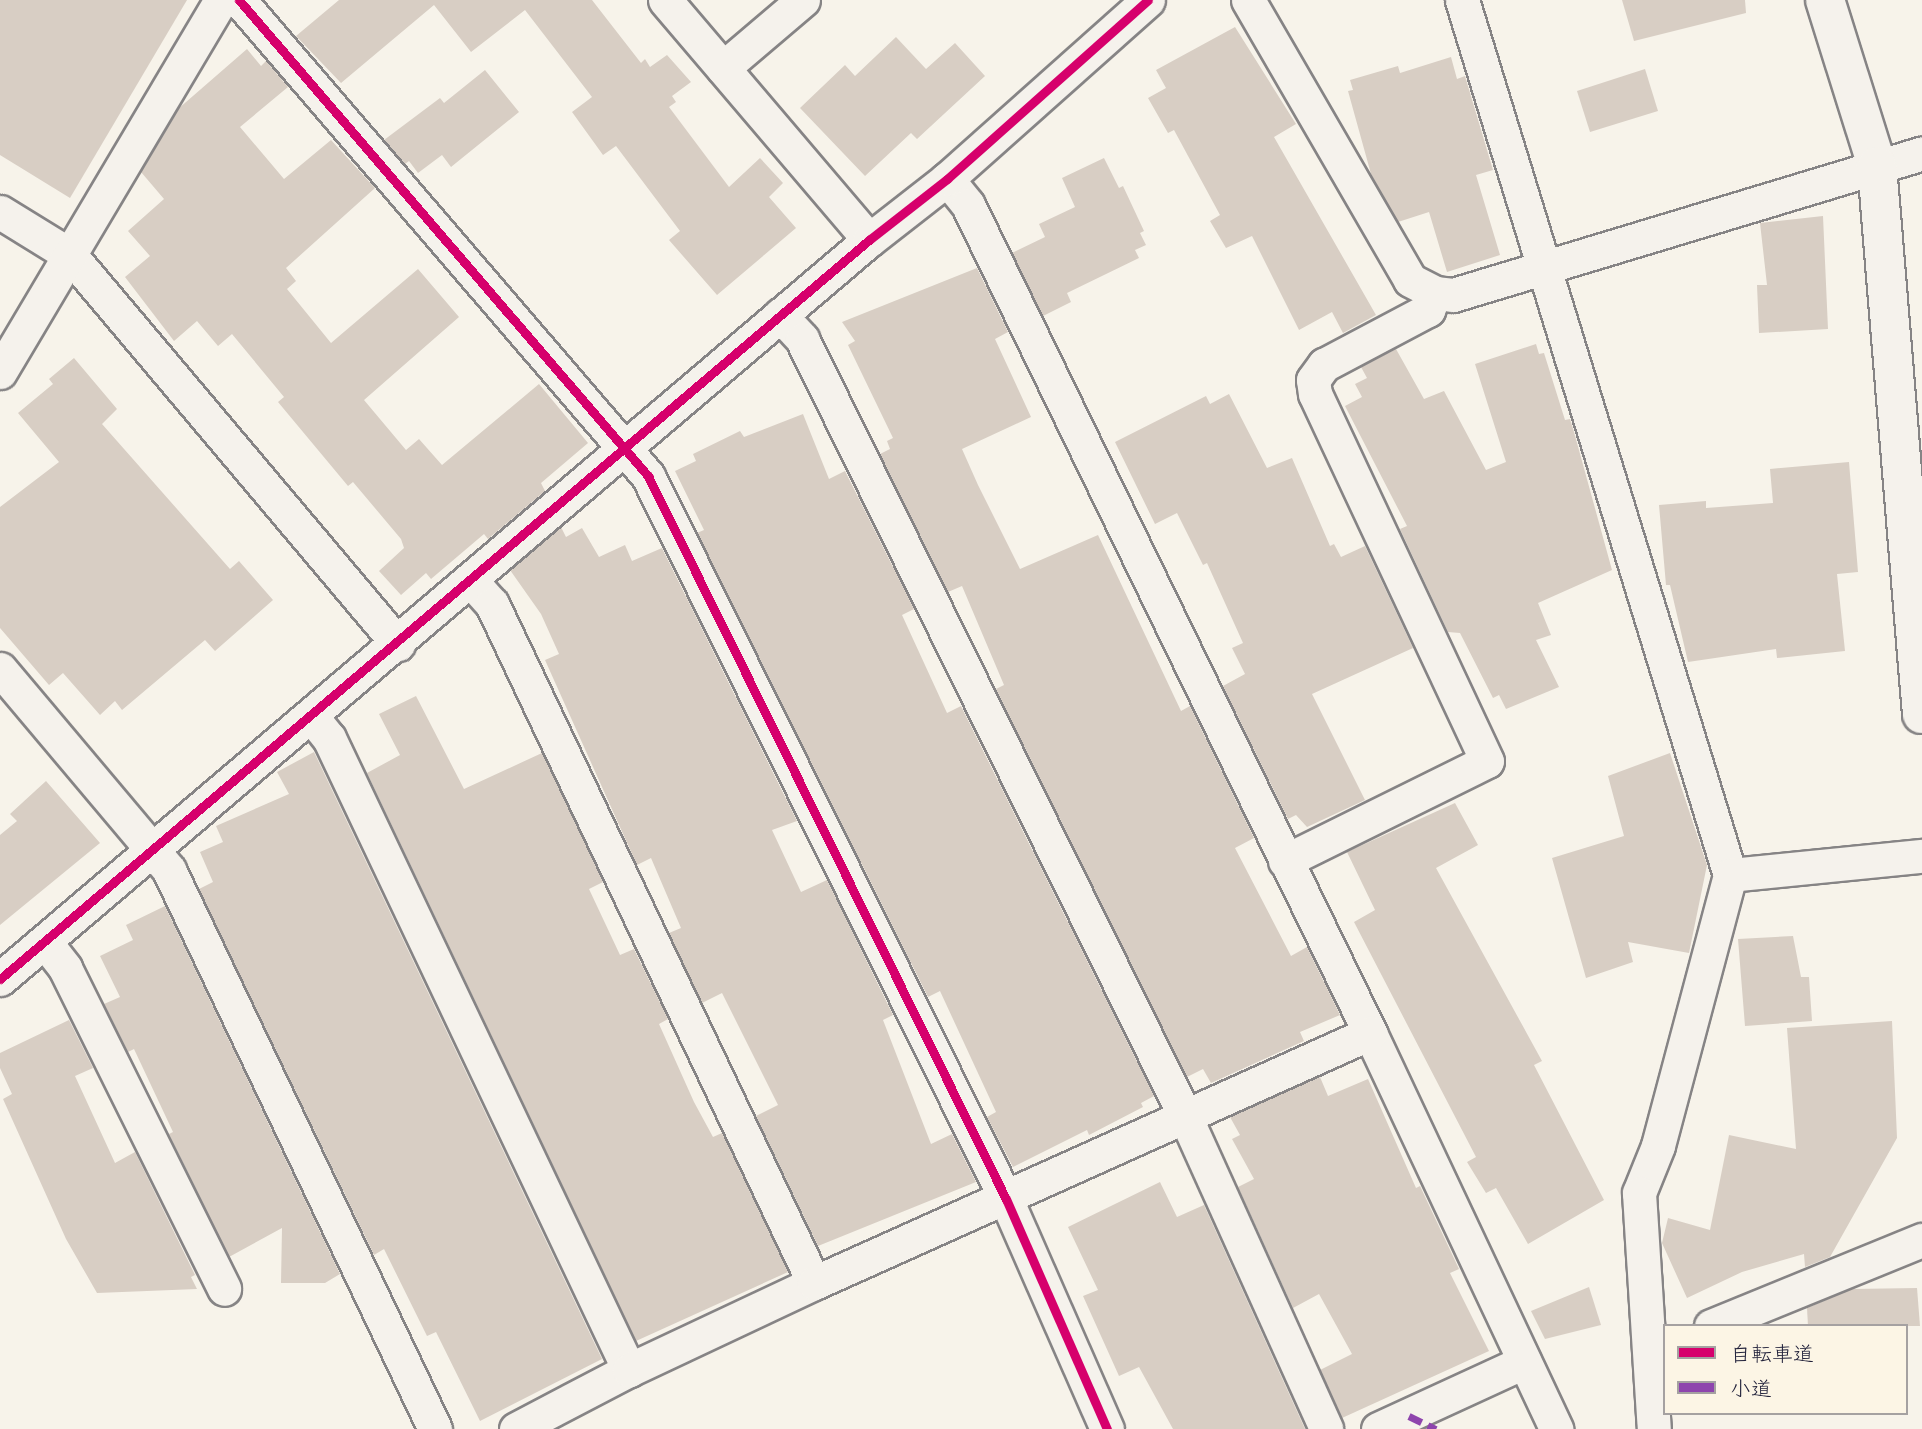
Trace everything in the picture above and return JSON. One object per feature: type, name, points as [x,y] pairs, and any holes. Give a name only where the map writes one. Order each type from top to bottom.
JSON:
[{"type":"street","points":[[0,372],[221,0]]},
{"type":"street","points":[[239,0],[648,476],[1006,1199],[1107,1429]]},
{"type":"street","points":[[665,0],[869,240]]},
{"type":"street","points":[[723,68],[803,0]]},
{"type":"street","points":[[0,978],[45,942],[151,847],[472,582],[780,315],[947,179],[1148,0]]},
{"type":"street","points":[[1248,0],[1410,280],[1435,293],[1453,295],[1922,153]]},
{"type":"street","points":[[1462,0],[1730,875],[1658,1146],[1639,1193],[1655,1342],[1654,1429]]},
{"type":"street","points":[[1825,0],[1877,166],[1922,714]]},
{"type":"street","points":[[947,179],[968,205],[1370,1033],[1556,1429]]},
{"type":"street","points":[[0,212],[70,255],[398,644]]},
{"type":"street","points":[[1285,861],[1487,761],[1315,394],[1313,380],[1324,365],[1427,310],[1435,293]]},
{"type":"street","points":[[780,315],[802,339],[1185,1116],[1326,1429]]},
{"type":"street","points":[[472,582],[492,604],[814,1283]]},
{"type":"street","points":[[0,669],[170,870],[435,1429]]},
{"type":"street","points":[[311,716],[329,738],[629,1370]]},
{"type":"street","points":[[1730,875],[1922,856]]},
{"type":"street","points":[[45,942],[65,968],[225,1289]]},
{"type":"street","points":[[516,1429],[629,1370],[814,1283],[1006,1199],[1370,1033]]},
{"type":"street","points":[[1717,1324],[1922,1240]]},
{"type":"street","points":[[1378,1429],[1524,1362]]},
{"type":"building","points":[[0,0],[187,0],[70,198],[0,155]]},
{"type":"building","points":[[339,0],[592,0],[641,63],[645,59],[650,67],[667,55],[691,82],[672,96],[676,102],[669,107],[729,187],[760,158],[783,183],[769,197],[796,228],[717,295],[669,240],[680,231],[616,146],[603,155],[572,112],[592,97],[525,10],[471,52],[434,5],[341,83],[296,36]]},
{"type":"building","points":[[1622,0],[1745,0],[1746,13],[1634,41]]},
{"type":"building","points":[[1235,27],[1296,124],[1274,137],[1376,315],[1343,333],[1332,312],[1299,330],[1252,236],[1226,248],[1210,221],[1220,215],[1174,130],[1168,133],[1148,98],[1166,88],[1156,70]]},
{"type":"building","points":[[896,37],[926,69],[955,43],[985,76],[917,139],[911,133],[865,176],[800,108],[845,65],[855,76]]},
{"type":"building","points":[[247,49],[261,66],[266,61],[288,87],[240,127],[284,179],[331,140],[375,188],[286,268],[296,281],[287,289],[331,343],[418,269],[459,317],[364,400],[406,450],[419,439],[442,465],[539,384],[588,443],[541,483],[545,491],[488,539],[484,534],[431,579],[426,573],[401,595],[379,571],[404,548],[401,539],[353,482],[348,486],[278,402],[284,397],[232,334],[218,346],[197,321],[174,341],[125,277],[150,256],[128,231],[164,199],[141,172],[178,109]]},
{"type":"building","points":[[1451,57],[1457,79],[1465,76],[1493,170],[1476,175],[1500,255],[1447,272],[1429,212],[1398,222],[1371,174],[1348,91],[1353,90],[1350,80],[1398,66],[1400,73]]},
{"type":"building","points":[[1645,69],[1658,111],[1590,132],[1577,91]]},
{"type":"building","points":[[485,70],[519,112],[451,167],[442,155],[418,173],[409,161],[405,164],[384,140],[440,98],[444,103]]},
{"type":"building","points":[[1104,158],[1119,188],[1123,186],[1144,231],[1140,233],[1146,245],[1135,250],[1139,258],[1067,293],[1071,302],[1043,316],[1012,253],[1045,237],[1039,224],[1075,207],[1062,178]]},
{"type":"building","points":[[1823,216],[1828,329],[1759,333],[1757,285],[1767,285],[1760,223]]},
{"type":"building","points":[[977,268],[1008,332],[995,339],[1031,417],[962,449],[978,485],[1020,569],[1098,535],[1181,711],[1190,706],[1254,838],[1235,848],[1291,956],[1307,947],[1340,1015],[1300,1032],[1304,1041],[1211,1083],[1203,1069],[1187,1077],[996,689],[1004,685],[962,586],[948,592],[880,454],[890,449],[887,441],[893,438],[848,345],[855,341],[842,322]]},
{"type":"building","points":[[1536,344],[1539,354],[1544,353],[1565,420],[1570,419],[1612,570],[1538,603],[1551,635],[1536,640],[1559,687],[1506,709],[1499,695],[1493,698],[1460,633],[1448,632],[1400,529],[1407,526],[1345,406],[1362,397],[1355,384],[1367,378],[1361,367],[1396,349],[1424,399],[1444,391],[1486,470],[1506,462],[1475,364]]},
{"type":"building","points":[[74,358],[117,409],[102,424],[230,569],[239,561],[273,600],[215,651],[205,640],[122,710],[115,701],[100,715],[63,673],[49,685],[0,628],[0,507],[59,462],[18,413],[53,384],[49,379]]},
{"type":"building","points":[[1229,394],[1267,468],[1292,458],[1330,546],[1334,544],[1341,557],[1365,546],[1413,648],[1312,694],[1365,800],[1307,827],[1296,815],[1288,819],[1223,686],[1245,674],[1232,648],[1243,643],[1207,563],[1203,565],[1177,513],[1155,524],[1115,442],[1206,396],[1210,404]]},
{"type":"building","points":[[803,414],[829,479],[845,471],[914,609],[902,615],[947,713],[961,706],[1154,1096],[1141,1103],[1143,1107],[1089,1135],[1087,1130],[1013,1167],[987,1117],[996,1112],[940,991],[928,997],[697,533],[704,530],[675,471],[696,461],[693,454],[740,431],[744,437]]},
{"type":"building","points":[[1849,462],[1858,572],[1837,574],[1845,651],[1777,658],[1776,649],[1688,662],[1670,585],[1666,585],[1659,505],[1706,501],[1706,508],[1773,503],[1770,469]]},
{"type":"building","points":[[561,527],[566,537],[582,528],[599,557],[625,545],[632,561],[662,548],[797,821],[772,830],[801,892],[827,880],[893,1015],[883,1020],[931,1144],[952,1134],[976,1182],[818,1246],[756,1116],[778,1105],[722,993],[702,1003],[669,933],[681,928],[651,858],[637,865],[545,660],[559,654],[541,614],[510,570]]},
{"type":"building","points":[[416,696],[464,789],[542,753],[603,882],[589,889],[620,955],[634,949],[668,1019],[659,1024],[694,1102],[713,1137],[722,1133],[788,1272],[636,1341],[367,773],[400,755],[379,714]]},
{"type":"building","points":[[314,752],[602,1359],[480,1421],[436,1332],[427,1336],[384,1249],[374,1255],[199,889],[213,882],[200,852],[223,842],[216,826],[289,794],[277,772]]},
{"type":"building","points":[[1670,753],[1707,865],[1689,953],[1628,942],[1633,962],[1586,978],[1552,858],[1624,836],[1608,776]]},
{"type":"building","points":[[46,781],[100,843],[0,925],[0,835],[17,821],[10,814]]},
{"type":"building","points":[[1455,803],[1478,845],[1436,868],[1542,1061],[1534,1065],[1604,1200],[1528,1244],[1496,1188],[1486,1193],[1467,1162],[1476,1157],[1354,922],[1375,910],[1347,852]]},
{"type":"building","points":[[165,906],[340,1274],[325,1283],[281,1283],[282,1228],[229,1257],[169,1134],[173,1132],[134,1049],[128,1052],[104,1004],[120,997],[100,956],[133,940],[126,925]]},
{"type":"building","points":[[1793,936],[1801,977],[1809,977],[1812,1021],[1745,1026],[1738,939]]},
{"type":"building","points":[[69,1020],[93,1068],[75,1076],[115,1163],[135,1152],[195,1275],[191,1277],[197,1289],[97,1293],[66,1239],[3,1099],[12,1094],[0,1068],[0,1053]]},
{"type":"building","points":[[1892,1021],[1897,1138],[1830,1257],[1805,1267],[1804,1254],[1742,1272],[1687,1298],[1662,1243],[1668,1218],[1710,1230],[1729,1135],[1796,1149],[1787,1028]]},
{"type":"building","points":[[1320,1077],[1328,1096],[1368,1079],[1416,1188],[1420,1186],[1459,1269],[1450,1273],[1489,1351],[1342,1418],[1320,1370],[1352,1354],[1319,1294],[1293,1308],[1238,1187],[1254,1179],[1232,1139],[1240,1135],[1230,1117]]},
{"type":"building","points":[[1160,1182],[1177,1217],[1204,1205],[1305,1429],[1173,1429],[1139,1367],[1119,1376],[1083,1296],[1098,1290],[1068,1227]]},
{"type":"building","points":[[1589,1287],[1601,1325],[1545,1339],[1531,1311]]},
{"type":"building","points":[[1917,1288],[1920,1326],[1808,1324],[1807,1308],[1852,1289]]},
{"type":"marked path","points":[[1409,1416],[1436,1429]]},
{"type":"cycle path","points":[[239,0],[648,476],[1006,1199],[1107,1429]]},
{"type":"cycle path","points":[[0,979],[869,240],[947,179],[1148,0]]}]
